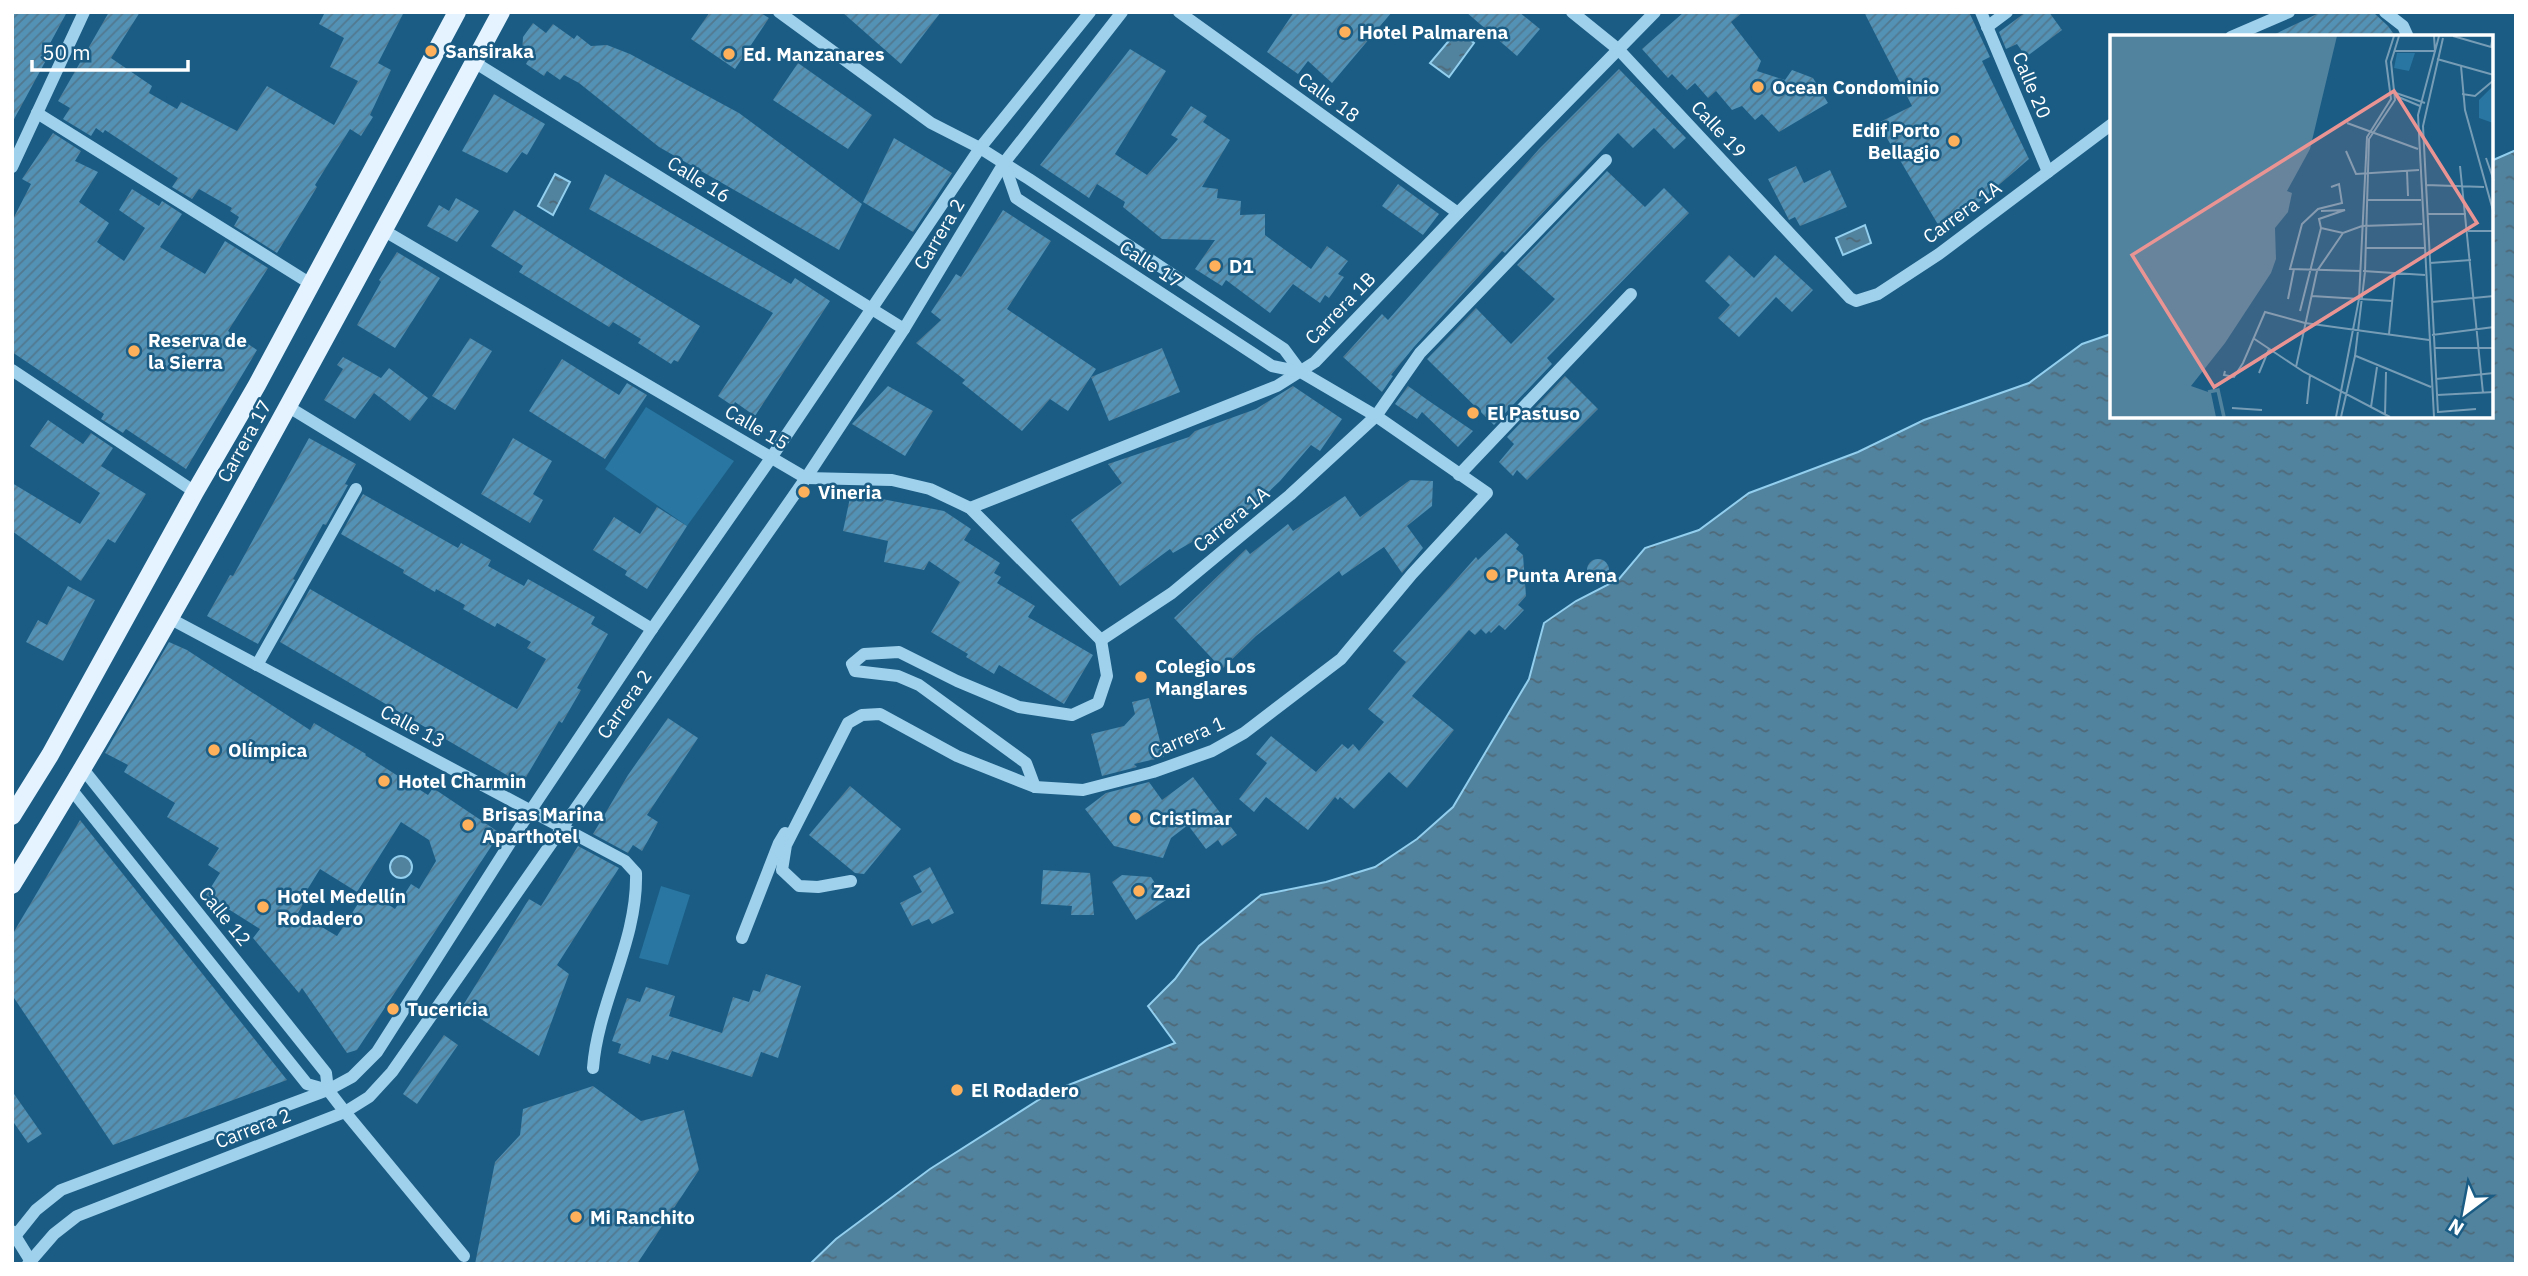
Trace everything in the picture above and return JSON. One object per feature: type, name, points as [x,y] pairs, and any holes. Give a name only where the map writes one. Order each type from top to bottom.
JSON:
[{"type":"main road","name":"Carrera 17","points":[[12,816],[50,755],[257,385],[457,12]]},
{"type":"main road","name":"Carrera 17","points":[[12,885],[83,769],[288,406],[501,12]]},
{"type":"street","points":[[12,167],[84,12]]},
{"type":"street","name":"Carrera 2","points":[[13,1235],[36,1210],[61,1190],[328,1090],[352,1077],[377,1052],[531,810],[980,148],[1090,12]]},
{"type":"street","name":"Carrera 2","points":[[29,1262],[54,1234],[77,1216],[345,1112],[369,1097],[392,1072],[806,478],[904,328],[1004,163],[1122,12]]},
{"type":"street","name":"Calle 18","points":[[1179,12],[1458,213]]},
{"type":"street","name":"Calle 19","points":[[1572,12],[1619,50],[1831,278]]},
{"type":"street","name":"Carrera 1B","points":[[970,508],[1277,386],[1315,362],[1655,12]]},
{"type":"street","name":"Calle 20","points":[[1981,12],[2048,172]]},
{"type":"street","points":[[1987,27],[2007,12]]},
{"type":"street","points":[[2236,35],[2289,12]]},
{"type":"street","points":[[2385,12],[2405,31]]},
{"type":"street","name":"Calle 17","points":[[781,13],[931,123],[1004,163],[1284,349],[1301,372]]},
{"type":"street","name":"Calle 16","points":[[474,62],[904,328]]},
{"type":"street","points":[[37,113],[311,284]]},
{"type":"street","name":"Carrera 1A","points":[[1831,278],[1856,301],[1878,294],[1939,254],[2110,126]]},
{"type":"street","name":"Carrera 1A","points":[[1101,639],[1172,593],[1290,495],[1376,416],[1420,353],[1606,160]]},
{"type":"street","name":"Calle 17","points":[[1004,163],[1016,198],[1272,366],[1301,372],[1376,416],[1487,493]]},
{"type":"street","name":"Calle 15","points":[[383,230],[806,478],[892,480],[930,489],[970,508],[1101,639]]},
{"type":"street","points":[[1121,267],[1134,248]]},
{"type":"street","points":[[1459,475],[1631,294]]},
{"type":"street","points":[[12,370],[195,492]]},
{"type":"street","points":[[288,406],[652,629]]},
{"type":"street","points":[[257,665],[356,489]]},
{"type":"street","name":"Carrera 1","points":[[817,782],[848,723],[862,715],[880,714],[957,756],[1035,787],[1083,790],[1141,775],[1212,751],[1244,733],[1340,659],[1412,574],[1487,493]]},
{"type":"street","name":"Calle 13","points":[[169,618],[625,861],[636,873],[636,894],[628,936],[600,1032],[593,1068]]},
{"type":"street","points":[[1035,787],[1026,763],[919,685],[898,676],[855,671],[852,664],[864,654],[899,652],[957,681],[1019,707],[1072,715],[1098,703],[1107,676],[1101,639]]},
{"type":"street","name":"Calle 12","points":[[83,769],[326,1073],[328,1090],[345,1112],[464,1256]]},
{"type":"street","points":[[817,782],[786,845],[782,870],[799,887],[818,887],[851,881]]},
{"type":"street","points":[[741,938],[779,843],[817,782]]},
{"type":"street","name":"Calle 12","points":[[71,789],[307,1084],[328,1090]]},
{"type":"street","points":[[13,1235],[29,1262]]},
{"type":"shaded area","points":[[646,407],[734,461],[687,526],[605,469]]},
{"type":"shaded area","points":[[661,886],[690,895],[668,965],[639,958]]},
{"type":"water","points":[[1458,30],[1474,43],[1449,77],[1430,63]]},
{"type":"water","points":[[2516,150],[2516,1264],[810,1264],[836,1239],[930,1169],[1051,1092],[1175,1043],[1148,1006],[1175,979],[1199,946],[1261,895],[1326,882],[1375,867],[1417,839],[1453,807],[1529,679],[1544,623],[1576,601],[1619,579],[1645,548],[1699,530],[1749,493],[1858,452],[1924,420],[2029,383],[2082,344],[2110,334],[2110,418],[2493,418],[2493,160]]},
{"type":"water","points":[[555,174],[570,182],[553,215],[538,206]]},
{"type":"water","points":[[1865,225],[1871,243],[1843,255],[1836,238]]},
{"type":"water","points":[[401,856],[409,859],[412,867],[409,875],[401,878],[393,875],[390,867],[393,859]]},
{"type":"building","points":[[12,12],[67,12],[47,49],[51,51],[12,123]]},
{"type":"building","points":[[109,12],[140,12],[111,58],[152,86],[149,93],[177,109],[181,102],[237,131],[267,86],[334,125],[358,81],[330,67],[344,38],[319,24],[325,12],[404,12],[378,63],[391,70],[370,115],[373,117],[361,136],[350,129],[277,253],[234,226],[239,217],[230,211],[232,208],[199,189],[192,199],[172,187],[178,178],[105,130],[103,133],[96,128],[91,136],[63,119],[70,108],[58,101]]},
{"type":"building","name":"Ed. Manzanares","points":[[710,12],[759,12],[769,18],[735,69],[691,39]]},
{"type":"building","points":[[842,12],[941,12],[901,64]]},
{"type":"building","name":"Hotel Palmarena","points":[[1294,12],[1392,12],[1332,83],[1308,61],[1298,74],[1267,52]]},
{"type":"building","name":"Hotel Palmarena","points":[[1466,12],[1519,12],[1540,29],[1517,56]]},
{"type":"building","name":"Ocean Condominio","points":[[1684,12],[1743,12],[1731,22],[1761,61],[1757,71],[1785,80],[1792,70],[1813,78],[1828,103],[1779,132],[1762,114],[1755,120],[1742,106],[1732,110],[1716,91],[1708,98],[1695,83],[1687,90],[1672,74],[1668,78],[1642,49]]},
{"type":"building","name":"Edif Porto Bellagio","points":[[1864,12],[1969,12],[1990,57],[1982,61],[2029,159],[1943,233],[1878,123],[1912,106]]},
{"type":"building","points":[[2026,12],[2049,12],[2062,30],[2026,57],[2017,44],[2006,49],[1999,32]]},
{"type":"building","points":[[2321,12],[2373,12],[2395,35],[2273,35]]},
{"type":"building","points":[[533,23],[546,33],[553,24],[574,39],[577,35],[591,46],[607,45],[630,54],[739,113],[862,204],[839,250],[659,147],[579,83],[564,75],[560,80],[547,71],[544,76],[526,64],[529,58],[522,53],[523,37]]},
{"type":"building","points":[[1130,49],[1166,71],[1115,154],[1147,175],[1178,139],[1171,135],[1191,106],[1207,116],[1203,122],[1230,140],[1202,187],[1218,189],[1217,198],[1241,201],[1240,215],[1265,214],[1265,235],[1311,269],[1327,246],[1348,261],[1338,274],[1344,277],[1329,298],[1325,295],[1320,303],[1293,284],[1270,313],[1226,280],[1222,286],[1195,269],[1215,240],[1162,239],[1123,207],[1125,202],[1097,184],[1089,198],[1040,165]]},
{"type":"building","points":[[798,63],[872,115],[848,149],[773,100]]},
{"type":"building","points":[[1619,69],[1686,138],[1674,149],[1654,128],[1633,148],[1618,133],[1505,253],[1502,251],[1414,347],[1391,375],[1393,376],[1382,392],[1343,357],[1382,314],[1388,320],[1539,149]]},
{"type":"building","points":[[494,94],[545,124],[527,155],[522,152],[507,173],[462,151]]},
{"type":"building","name":"Reserva de la Sierra","points":[[53,133],[81,151],[75,161],[98,172],[79,202],[109,223],[97,242],[124,261],[145,228],[119,210],[132,189],[159,206],[162,201],[182,214],[160,247],[205,274],[225,241],[268,268],[228,331],[257,350],[186,469],[126,429],[123,433],[101,419],[104,414],[12,352],[12,221],[31,184],[22,179]]},
{"type":"building","points":[[894,138],[952,173],[913,232],[863,202]]},
{"type":"building","points":[[1796,166],[1804,183],[1830,170],[1847,207],[1800,226],[1795,217],[1789,220],[1768,179]]},
{"type":"building","points":[[1607,171],[1645,207],[1664,188],[1689,213],[1547,358],[1552,364],[1494,425],[1427,359],[1476,308],[1511,344],[1555,299],[1517,265]]},
{"type":"building","points":[[605,174],[791,284],[795,278],[830,301],[755,416],[735,402],[733,406],[718,396],[773,313],[589,209]]},
{"type":"building","points":[[1398,184],[1439,214],[1423,235],[1382,206]]},
{"type":"building","points":[[456,198],[479,211],[457,242],[427,226],[439,205],[449,211]]},
{"type":"building","points":[[514,210],[700,326],[678,362],[674,360],[671,364],[638,343],[641,339],[613,322],[609,327],[519,272],[523,266],[491,246]]},
{"type":"building","points":[[1003,210],[1051,241],[1007,309],[1096,369],[1068,411],[1050,399],[1022,431],[962,383],[965,380],[916,343],[941,320],[931,312],[956,274],[961,277]]},
{"type":"building","points":[[397,252],[440,278],[395,348],[357,325],[381,282],[379,280]]},
{"type":"building","points":[[1729,255],[1754,278],[1775,255],[1813,290],[1792,312],[1776,297],[1739,337],[1718,318],[1730,305],[1705,281]]},
{"type":"building","points":[[470,338],[492,351],[455,410],[432,396]]},
{"type":"building","points":[[1162,348],[1180,392],[1109,421],[1091,377]]},
{"type":"building","points":[[343,357],[381,378],[389,368],[428,398],[410,421],[374,393],[355,419],[324,400],[343,369],[337,365]]},
{"type":"building","points":[[562,359],[619,395],[627,383],[647,395],[605,459],[529,411]]},
{"type":"building","points":[[1565,376],[1598,409],[1527,480],[1517,470],[1513,476],[1499,462],[1514,444],[1507,437]]},
{"type":"building","points":[[888,386],[933,411],[905,456],[852,424]]},
{"type":"building","points":[[1293,386],[1342,419],[1320,451],[1311,445],[1254,506],[1173,553],[1170,549],[1120,586],[1071,520],[1122,483],[1108,464],[1189,437],[1195,431],[1256,409]]},
{"type":"building","points":[[1408,386],[1473,431],[1458,447],[1422,412],[1417,419],[1395,404]]},
{"type":"building","points":[[48,420],[83,444],[91,433],[113,448],[101,466],[146,494],[115,543],[108,539],[81,581],[12,531],[12,483],[80,524],[100,493],[30,446]]},
{"type":"building","points":[[309,438],[356,464],[345,484],[348,485],[326,525],[323,524],[258,644],[207,616],[230,575],[233,576]]},
{"type":"building","points":[[513,438],[552,461],[533,494],[543,500],[530,523],[481,494]]},
{"type":"building","points":[[1410,480],[1433,481],[1432,506],[1407,526],[1423,548],[1402,573],[1384,547],[1342,576],[1339,571],[1256,636],[1222,669],[1174,618],[1246,549],[1250,554],[1288,524],[1293,531],[1345,496],[1360,517]]},
{"type":"building","points":[[851,493],[944,511],[971,529],[964,540],[1000,563],[994,573],[1001,577],[997,583],[1035,606],[1028,617],[1093,655],[1064,704],[999,665],[994,674],[966,657],[968,654],[931,632],[960,582],[929,561],[924,570],[884,562],[888,541],[843,531]]},
{"type":"building","points":[[363,494],[458,548],[461,543],[491,560],[488,566],[524,586],[528,579],[595,617],[591,624],[608,634],[577,688],[581,690],[562,723],[559,721],[522,784],[280,642],[310,589],[517,709],[546,659],[527,648],[531,642],[497,623],[495,627],[463,609],[465,605],[436,589],[435,592],[403,573],[404,570],[341,534]]},
{"type":"building","points":[[657,507],[687,526],[647,589],[625,575],[627,571],[593,550],[614,517],[640,534]]},
{"type":"building","points":[[1506,533],[1519,545],[1516,549],[1523,555],[1526,596],[1518,605],[1524,610],[1505,630],[1499,625],[1491,633],[1489,631],[1486,634],[1481,629],[1475,635],[1469,630],[1412,696],[1454,730],[1407,788],[1389,772],[1354,809],[1340,797],[1338,800],[1335,797],[1308,830],[1266,797],[1254,812],[1239,799],[1267,763],[1256,754],[1271,736],[1316,772],[1342,744],[1348,749],[1353,744],[1359,751],[1384,722],[1368,709],[1406,662],[1393,651],[1476,557],[1478,560]]},
{"type":"building","points":[[1598,559],[1606,562],[1609,570],[1606,578],[1598,581],[1590,578],[1587,570],[1590,562]]},
{"type":"building","points":[[68,586],[95,600],[63,661],[26,642],[38,620],[47,625]]},
{"type":"building","points":[[169,642],[187,650],[310,730],[314,723],[428,795],[433,788],[500,833],[357,1050],[347,1053],[302,988],[299,993],[253,938],[260,929],[206,895],[220,873],[208,865],[219,848],[167,817],[175,803],[124,772],[128,765],[105,753]],"holes":[[[401,822],[429,840],[436,861],[419,889],[411,884],[395,909],[367,890],[337,936],[298,913],[304,902],[301,900],[320,869],[357,892]]]},
{"type":"building","points":[[1149,698],[1164,757],[1102,776],[1091,734],[1124,726],[1135,714],[1132,702]]},
{"type":"building","points":[[668,718],[698,738],[647,815],[658,822],[642,851],[633,845],[628,853],[593,834],[628,775]]},
{"type":"building","name":"Cristimar","points":[[1193,777],[1237,835],[1222,846],[1218,840],[1206,849],[1188,825],[1171,838],[1163,858],[1114,846],[1085,809],[1106,793],[1149,782],[1162,800]]},
{"type":"building","points":[[850,786],[901,829],[864,874],[855,873],[809,835]]},
{"type":"building","points":[[80,820],[287,1080],[113,1145],[12,995],[12,935]]},
{"type":"building","points":[[578,846],[619,868],[557,965],[569,974],[539,1056],[462,1007],[529,899],[541,906]]},
{"type":"building","points":[[930,867],[954,913],[932,924],[929,919],[912,926],[900,903],[922,892],[913,876]]},
{"type":"building","points":[[1043,870],[1090,873],[1094,915],[1071,915],[1072,906],[1041,904]]},
{"type":"building","name":"Zazi","points":[[1122,875],[1151,877],[1166,900],[1136,920],[1112,882]]},
{"type":"building","points":[[766,974],[801,986],[778,1058],[761,1052],[752,1077],[672,1051],[668,1060],[652,1055],[650,1064],[618,1053],[621,1044],[612,1041],[627,998],[640,1002],[646,987],[675,996],[669,1016],[722,1033],[733,997],[749,1002],[753,990],[760,992]]},
{"type":"building","points":[[444,1035],[458,1045],[417,1104],[403,1094]]},
{"type":"building","name":"Mi Ranchito","points":[[593,1086],[641,1121],[684,1110],[699,1170],[637,1264],[475,1264],[495,1162],[520,1135],[523,1109]]},
{"type":"building","points":[[12,1091],[42,1134],[28,1143],[12,1120]]},
{"type":"place","name":"Hotel Palmarena","points":[[1345,32]]},
{"type":"place","name":"Sansiraka","points":[[431,51]]},
{"type":"place","name":"Ed. Manzanares","points":[[729,54]]},
{"type":"place","name":"Ocean Condominio","points":[[1758,87]]},
{"type":"place","name":"Edif Porto Bellagio","points":[[1954,141]]},
{"type":"place","name":"D1","points":[[1215,266]]},
{"type":"place","name":"Reserva de la Sierra","points":[[134,351]]},
{"type":"place","name":"El Pastuso","points":[[1473,413]]},
{"type":"place","name":"Vineria","points":[[804,492]]},
{"type":"place","name":"Punta Arena","points":[[1492,575]]},
{"type":"place","name":"Colegio Los Manglares","points":[[1141,677]]},
{"type":"place","name":"Olímpica","points":[[214,750]]},
{"type":"place","name":"Hotel Charmin","points":[[384,781]]},
{"type":"place","name":"Cristimar","points":[[1135,818]]},
{"type":"place","name":"Brisas Marina Aparthotel","points":[[468,825]]},
{"type":"place","name":"Zazi","points":[[1139,891]]},
{"type":"place","name":"Hotel Medellín Rodadero","points":[[263,907]]},
{"type":"place","name":"Tucericia","points":[[393,1009]]},
{"type":"place","name":"El Rodadero","points":[[957,1090]]},
{"type":"place","name":"Mi Ranchito","points":[[576,1217]]}]
